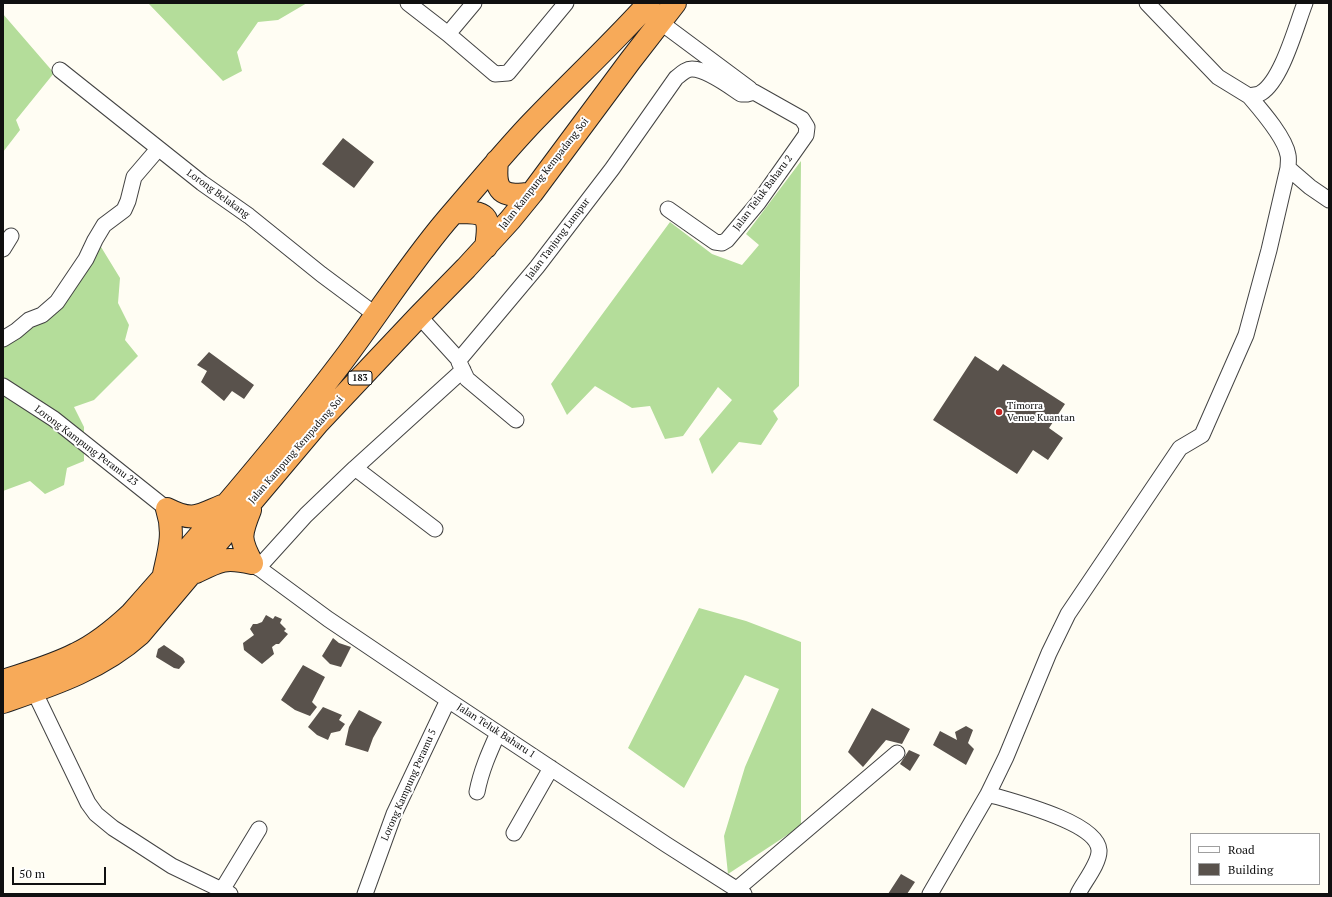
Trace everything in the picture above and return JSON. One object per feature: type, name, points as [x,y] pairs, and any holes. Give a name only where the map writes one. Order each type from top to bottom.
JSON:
[{"type":"highway","name":"Jalan Kampung Kempadang Soi","points":[[3,682],[63,660],[95,643],[121,623],[164,578],[226,505],[341,363],[446,221],[497,161],[649,3]]},
{"type":"highway","name":"Jalan Kampung Kempadang Soi","points":[[3,702],[65,680],[97,665],[125,647],[140,634],[318,423],[486,247],[532,193],[675,3]]},
{"type":"highway","points":[[497,161],[496,181],[503,191],[514,195],[532,193]]},
{"type":"highway","points":[[455,212],[476,212],[484,216],[488,224],[486,247]]},
{"type":"highway","points":[[255,498],[242,531],[244,549],[255,566]]},
{"type":"highway","points":[[167,509],[179,516],[188,518],[198,516],[226,505]]},
{"type":"highway","points":[[164,578],[172,533],[171,521],[167,509]]},
{"type":"highway","points":[[190,575],[223,560],[235,559],[255,566]]},
{"type":"street","points":[[408,3],[448,34],[495,74],[508,73],[566,3]]},
{"type":"street","points":[[448,34],[474,3]]},
{"type":"street","points":[[930,894],[988,794],[1006,757],[1049,653],[1068,614],[1180,448],[1202,435],[1246,335],[1269,250],[1288,168],[1288,156],[1285,146],[1267,117],[1249,96],[1218,77],[1146,3]]},
{"type":"street","points":[[1249,96],[1260,94],[1268,87],[1278,72],[1305,3]]},
{"type":"street","points":[[660,22],[754,92]]},
{"type":"street","name":"Jalan Tanjung Lumpur","points":[[255,566],[461,365],[612,168],[676,78],[683,72],[691,69],[702,70],[741,94],[754,92]]},
{"type":"street","name":"Lorong Belakang","points":[[60,70],[158,149],[202,183],[249,216],[321,274],[376,315]]},
{"type":"street","name":"Jalan Teluk Baharu 2","points":[[668,209],[715,242],[722,243],[727,240],[758,203],[806,135],[806,127],[802,119],[754,92]]},
{"type":"street","points":[[3,338],[16,331],[30,320],[42,315],[57,302],[86,259],[104,225],[124,210],[128,201],[134,177],[158,149]]},
{"type":"street","points":[[1288,168],[1310,187],[1329,200]]},
{"type":"street","points":[[3,249],[11,236]]},
{"type":"street","points":[[419,316],[461,365],[467,379],[516,420]]},
{"type":"street","name":"Lorong Kampung Peramu 23","points":[[3,386],[54,419],[167,509]]},
{"type":"street","points":[[355,468],[435,529]]},
{"type":"street","name":"Jalan Teluk Baharu 1","points":[[255,566],[328,619],[448,700],[667,845],[741,892]]},
{"type":"street","points":[[34,691],[88,803],[96,814],[113,828],[172,866],[226,892],[259,829]]},
{"type":"street","name":"Lorong Kampung Peramu 5","points":[[365,894],[394,814],[448,700]]},
{"type":"street","points":[[477,792],[486,758],[498,733]]},
{"type":"street","points":[[741,892],[897,753]]},
{"type":"street","points":[[514,833],[551,768]]},
{"type":"street","points":[[988,794],[1052,813],[1087,833],[1097,843],[1099,850],[1098,858],[1078,894]]},
{"type":"green space","points":[[148,3],[307,3],[278,20],[258,22],[237,52],[242,71],[223,81]]},
{"type":"green space","points":[[3,14],[54,73],[16,120],[20,130],[3,152]]},
{"type":"green space","points":[[801,161],[799,386],[773,411],[778,419],[761,445],[739,442],[712,474],[699,439],[732,400],[718,387],[683,436],[665,439],[650,406],[632,408],[595,386],[567,415],[551,384],[670,222],[712,254],[742,265],[759,245],[746,234]]},
{"type":"green space","points":[[98,242],[120,278],[118,303],[129,325],[125,340],[138,356],[94,400],[74,407],[84,427],[84,461],[67,468],[64,485],[45,494],[30,481],[3,491],[3,349],[6,341],[49,315]]},
{"type":"green space","points":[[699,608],[746,621],[801,642],[801,826],[728,874],[724,836],[745,767],[779,689],[745,675],[684,788],[628,748]]},
{"type":"building","points":[[343,138],[374,162],[354,188],[322,164]]},
{"type":"building","points":[[209,352],[254,385],[244,399],[232,391],[224,401],[201,382],[207,371],[197,365]]},
{"type":"building","name":"Timorra Venue Kuantan","points":[[975,356],[998,371],[1003,364],[1065,404],[1049,428],[1063,438],[1048,460],[1033,450],[1017,474],[933,420]]},
{"type":"building","points":[[266,615],[273,619],[275,616],[282,619],[280,623],[286,629],[284,631],[288,634],[279,644],[272,647],[274,654],[262,664],[244,650],[243,643],[254,635],[250,629],[253,624],[262,622]]},
{"type":"building","points":[[333,638],[339,643],[351,647],[341,667],[330,664],[322,656]]},
{"type":"building","points":[[164,645],[183,658],[185,662],[179,669],[174,668],[156,657],[158,649]]},
{"type":"building","points":[[303,665],[325,677],[312,702],[317,707],[310,716],[295,710],[281,700]]},
{"type":"building","points":[[323,707],[342,715],[339,720],[345,724],[340,731],[331,733],[328,740],[317,735],[308,727]]},
{"type":"building","points":[[872,708],[910,729],[902,744],[886,740],[863,767],[848,752]]},
{"type":"building","points":[[359,710],[382,722],[373,738],[368,752],[345,745],[349,727]]},
{"type":"building","points":[[966,726],[973,730],[968,743],[974,749],[966,765],[933,745],[940,731],[957,740],[955,732]]},
{"type":"building","points":[[909,750],[920,755],[910,771],[900,764]]},
{"type":"building","points":[[901,874],[915,882],[907,894],[888,894]]},
{"type":"place","name":"Timorra Venue Kuantan","points":[[999,412]]}]
